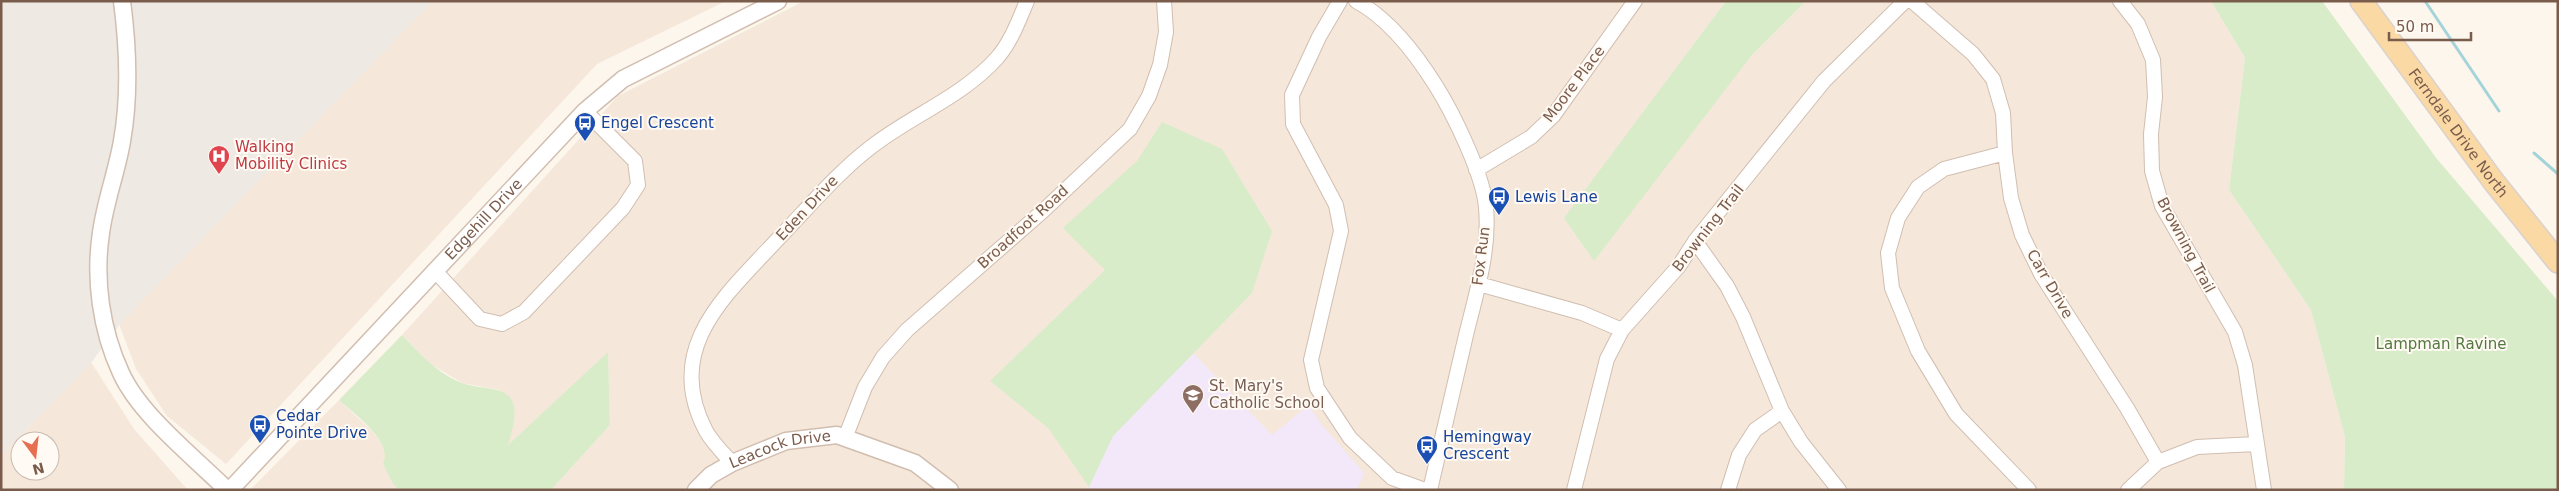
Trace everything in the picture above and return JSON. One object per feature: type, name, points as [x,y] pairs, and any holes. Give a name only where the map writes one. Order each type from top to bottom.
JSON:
[{"type":"main road","name":"Ferndale Drive North","points":[[2361,1],[2494,182],[2558,262]]},
{"type":"street","points":[[122,1],[128,95],[122,141],[101,232],[97,279],[105,325],[121,374],[148,413],[228,490]]},
{"type":"street","name":"Edgehill Drive","points":[[228,490],[585,111],[623,79],[778,1]]},
{"type":"street","name":"Eden Drive","points":[[732,463],[707,432],[694,404],[691,371],[699,334],[719,302],[846,168],[872,146],[951,97],[998,58],[1011,37],[1027,1]]},
{"type":"street","name":"Broadfoot Road","points":[[845,438],[865,387],[883,357],[907,330],[1044,210],[1130,129],[1149,96],[1160,65],[1166,32],[1164,1]]},
{"type":"street","points":[[1340,1],[1319,37],[1292,95],[1293,124],[1336,205],[1340,231],[1311,360],[1316,388],[1350,438],[1392,478],[1425,490]]},
{"type":"street","name":"Fox Run","points":[[1356,1],[1374,11],[1421,62],[1450,110],[1476,170],[1486,207],[1485,243],[1479,284],[1430,490]]},
{"type":"street","name":"Moore Place","points":[[1476,170],[1531,138],[1553,116],[1635,1]]},
{"type":"street","name":"Browning Trail","points":[[1574,490],[1607,360],[1622,330],[1679,266],[1695,241],[1824,81],[1905,1]]},
{"type":"street","name":"Carr Drive","points":[[1912,1],[1973,54],[1993,79],[2003,113],[2005,153],[2011,198],[2022,234],[2041,274],[2127,408],[2158,462]]},
{"type":"street","name":"Browning Trail","points":[[2120,1],[2138,24],[2153,60],[2155,97],[2151,134],[2152,171],[2162,206],[2235,332],[2245,365],[2264,490]]},
{"type":"street","points":[[435,271],[480,319],[502,324],[524,312],[623,208],[638,186],[635,161],[585,111]]},
{"type":"street","points":[[2005,153],[1944,169],[1918,187],[1898,218],[1888,253],[1892,288],[1918,351],[1956,414],[2029,490]]},
{"type":"street","points":[[1695,241],[1727,286],[1743,317],[1782,411],[1801,442],[1839,490]]},
{"type":"street","points":[[1479,284],[1582,313],[1622,330]]},
{"type":"street","points":[[1728,490],[1739,455],[1755,430],[1782,411]]},
{"type":"street","name":"Leacock Drive","points":[[696,490],[711,475],[732,463],[786,441],[837,435],[915,463],[942,487]]},
{"type":"street","points":[[2128,490],[2158,462],[2197,447],[2256,444]]},
{"type":"shaded area","points":[[1,1],[433,1],[120,324],[91,363],[25,431],[10,431],[10,447],[1,456]]},
{"type":"shaded area","points":[[433,1],[726,1],[597,64],[226,464],[167,416],[136,369],[119,324]]},
{"type":"shaded area","points":[[804,1],[1726,1],[1565,218],[1751,56],[1806,1],[2211,1],[2245,58],[2229,190],[2311,310],[2345,437],[2344,490],[551,490],[610,425],[608,353],[507,446],[500,390],[462,383],[429,363],[402,335],[618,96]]},
{"type":"shaded area","name":"St. Mary's Catholic School","points":[[1193,353],[1272,435],[1309,405],[1320,423],[1364,473],[1357,490],[1090,490],[1089,487],[1113,436]]},
{"type":"shaded area","points":[[91,362],[134,429],[188,490],[1,490],[1,456],[10,447],[10,481],[60,481],[60,431],[25,431]]},
{"type":"shaded area","points":[[339,400],[371,430],[385,447],[393,484],[399,490],[250,490]]},
{"type":"green space","points":[[1726,1],[1806,1],[1751,56],[1594,261],[1564,218]]},
{"type":"green space","name":"Lampman Ravine","points":[[2211,1],[2322,1],[2437,159],[2558,301],[2558,490],[2344,490],[2345,437],[2311,310],[2229,190],[2245,58]]},
{"type":"green space","points":[[1162,122],[1222,149],[1272,231],[1252,293],[1113,436],[1089,487],[1048,428],[990,381],[1105,270],[1063,228],[1137,161]]},
{"type":"green space","points":[[402,335],[429,362],[453,379],[466,384],[497,390],[505,393],[511,399],[514,405],[514,421],[508,445],[608,352],[610,425],[551,490],[399,490],[393,484],[383,464],[385,456],[378,438],[371,429],[339,400]]},
{"type":"waterway","points":[[2425,1],[2499,111]]},
{"type":"waterway","points":[[2534,153],[2558,174]]},
{"type":"place","name":"Engel Crescent","points":[[585,142]]},
{"type":"place","name":"Walking Mobility Clinics","points":[[219,175]]},
{"type":"place","name":"Lewis Lane","points":[[1499,216]]},
{"type":"place","name":"St. Mary's Catholic School","points":[[1193,414]]},
{"type":"place","name":"Cedar Pointe Drive","points":[[260,444]]},
{"type":"place","name":"Hemingway Crescent","points":[[1427,465]]}]
